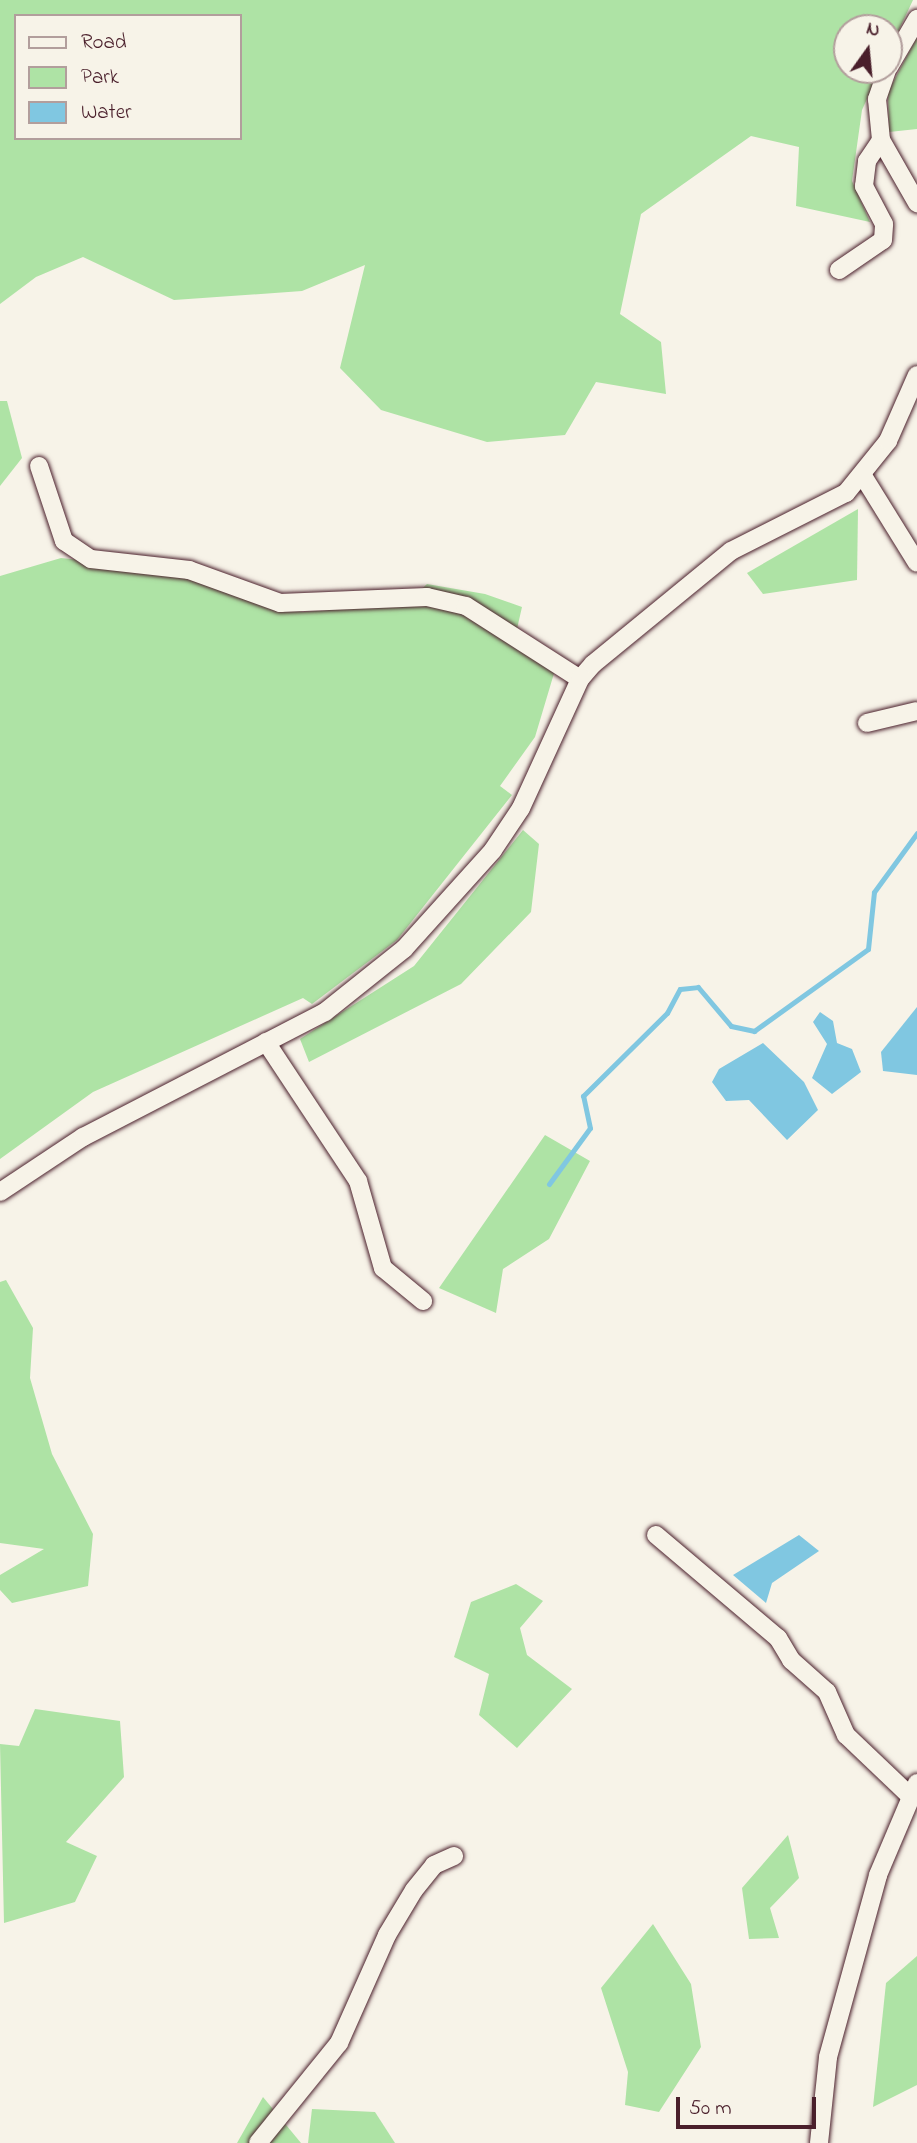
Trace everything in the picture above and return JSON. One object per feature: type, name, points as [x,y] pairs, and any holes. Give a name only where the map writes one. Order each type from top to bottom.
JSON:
[{"type":"street","points":[[903,43],[917,19]]},
{"type":"street","points":[[882,84],[877,99],[881,139],[917,203]]},
{"type":"street","points":[[839,270],[883,240],[884,224],[864,186],[867,161],[881,139]]},
{"type":"street","points":[[0,1192],[83,1137],[324,1012],[404,948],[493,850],[542,771],[580,678],[731,551],[846,493],[863,476],[888,441],[917,375]]},
{"type":"street","points":[[39,466],[64,541],[91,559],[189,570],[280,603],[427,597],[466,606],[580,678]]},
{"type":"street","points":[[863,476],[917,563]]},
{"type":"street","points":[[867,723],[917,711]]},
{"type":"street","points":[[266,1042],[358,1181],[383,1268],[423,1301]]},
{"type":"street","points":[[656,1535],[778,1639],[791,1660],[827,1692],[846,1735],[914,1790],[878,1875],[831,2044],[819,2143]]},
{"type":"street","points":[[258,2143],[339,2043],[387,1935],[414,1891],[435,1865],[454,1856]]},
{"type":"green space","points":[[0,0],[913,0],[903,21],[903,14],[833,14],[833,84],[874,84],[862,110],[852,181],[870,222],[796,206],[799,147],[751,136],[641,214],[620,314],[661,342],[666,394],[596,382],[565,435],[487,442],[381,410],[340,368],[365,265],[302,291],[174,300],[83,257],[36,277],[0,304]]},
{"type":"green space","points":[[917,37],[917,129],[889,132],[888,92],[892,84],[903,84],[903,64]]},
{"type":"green space","points":[[0,401],[7,401],[22,458],[0,486]]},
{"type":"green space","points":[[858,509],[857,580],[763,594],[747,573]]},
{"type":"green space","points":[[61,558],[173,570],[303,612],[405,604],[427,584],[485,594],[522,607],[514,642],[555,670],[535,737],[500,786],[512,795],[397,940],[312,1004],[303,998],[93,1092],[0,1159],[0,576]]},
{"type":"green space","points":[[523,830],[539,844],[531,912],[461,984],[309,1062],[300,1039],[414,966]]},
{"type":"green space","points":[[545,1135],[590,1161],[549,1239],[503,1269],[496,1313],[439,1288]]},
{"type":"green space","points":[[6,1280],[33,1328],[30,1378],[52,1454],[93,1534],[88,1586],[12,1603],[0,1590],[0,1575],[44,1549],[0,1543],[0,1282]]},
{"type":"green space","points":[[516,1584],[543,1601],[520,1628],[527,1655],[572,1689],[517,1748],[479,1715],[489,1674],[454,1657],[471,1602]]},
{"type":"green space","points":[[35,1709],[120,1721],[124,1777],[66,1842],[97,1856],[75,1902],[4,1923],[0,1744],[19,1746]]},
{"type":"green space","points":[[788,1835],[799,1878],[770,1908],[779,1938],[749,1939],[742,1888]]},
{"type":"green space","points":[[653,1924],[691,1984],[701,2047],[659,2112],[625,2105],[628,2072],[601,1988]]},
{"type":"green space","points":[[917,1956],[917,2085],[873,2107],[886,1983]]},
{"type":"green space","points":[[263,2097],[301,2143],[237,2143]]},
{"type":"green space","points":[[312,2109],[375,2112],[395,2143],[308,2143]]},
{"type":"water","points":[[917,1007],[917,1075],[883,1071],[881,1052]]},
{"type":"water","points":[[820,1012],[833,1021],[837,1043],[852,1049],[861,1072],[832,1094],[812,1078],[827,1044],[813,1022]]},
{"type":"water","points":[[763,1043],[804,1082],[818,1110],[787,1140],[749,1100],[726,1101],[712,1082],[719,1069]]},
{"type":"water","points":[[799,1535],[819,1551],[772,1583],[766,1603],[733,1575]]},
{"type":"waterway","points":[[549,1184],[590,1128],[583,1096],[667,1013],[680,989],[698,987],[731,1026],[754,1031],[868,949],[874,892],[917,833]]}]
